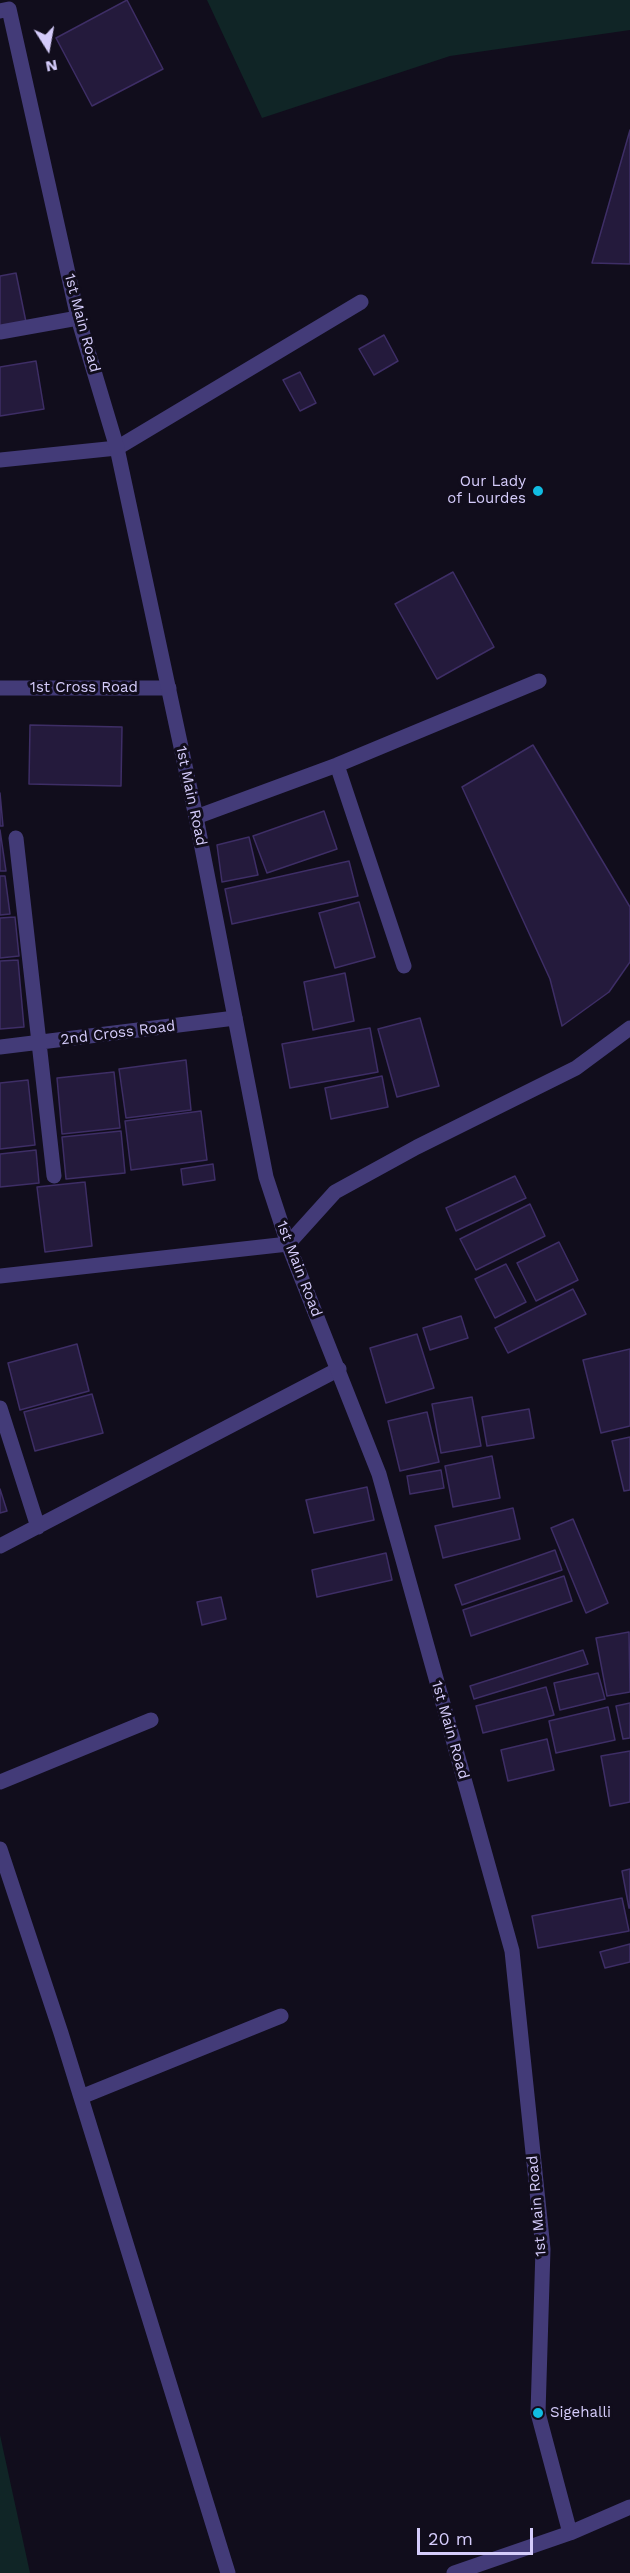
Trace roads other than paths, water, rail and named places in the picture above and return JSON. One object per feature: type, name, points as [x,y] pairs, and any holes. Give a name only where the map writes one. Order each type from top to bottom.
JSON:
[{"type":"street","name":"1st Main Road","points":[[0,11],[9,9],[78,318],[117,448],[196,817],[266,1178],[288,1244],[379,1474],[512,1951],[543,2249],[538,2413],[570,2533]]},
{"type":"street","points":[[0,460],[117,448],[361,302]]},
{"type":"street","points":[[0,333],[78,318]]},
{"type":"street","points":[[196,817],[337,765],[539,681]]},
{"type":"street","name":"1st Cross Road","points":[[0,688],[169,688]]},
{"type":"street","points":[[337,765],[404,966]]},
{"type":"street","points":[[16,838],[54,1176]]},
{"type":"street","name":"2nd Cross Road","points":[[0,1047],[236,1018]]},
{"type":"street","points":[[0,1276],[288,1244],[335,1192],[417,1147],[576,1068],[630,1028]]},
{"type":"street","points":[[0,1546],[339,1369]]},
{"type":"street","points":[[0,1408],[38,1527]]},
{"type":"street","points":[[0,1782],[151,1720]]},
{"type":"street","points":[[0,1849],[81,2097],[228,2573]]},
{"type":"street","points":[[81,2097],[281,2016]]},
{"type":"street","points":[[454,2573],[570,2533],[630,2507]]},
{"type":"place","name":"Our Lady of Lourdes","points":[[538,491]]},
{"type":"place","name":"Sigehalli","points":[[538,2413]]}]
